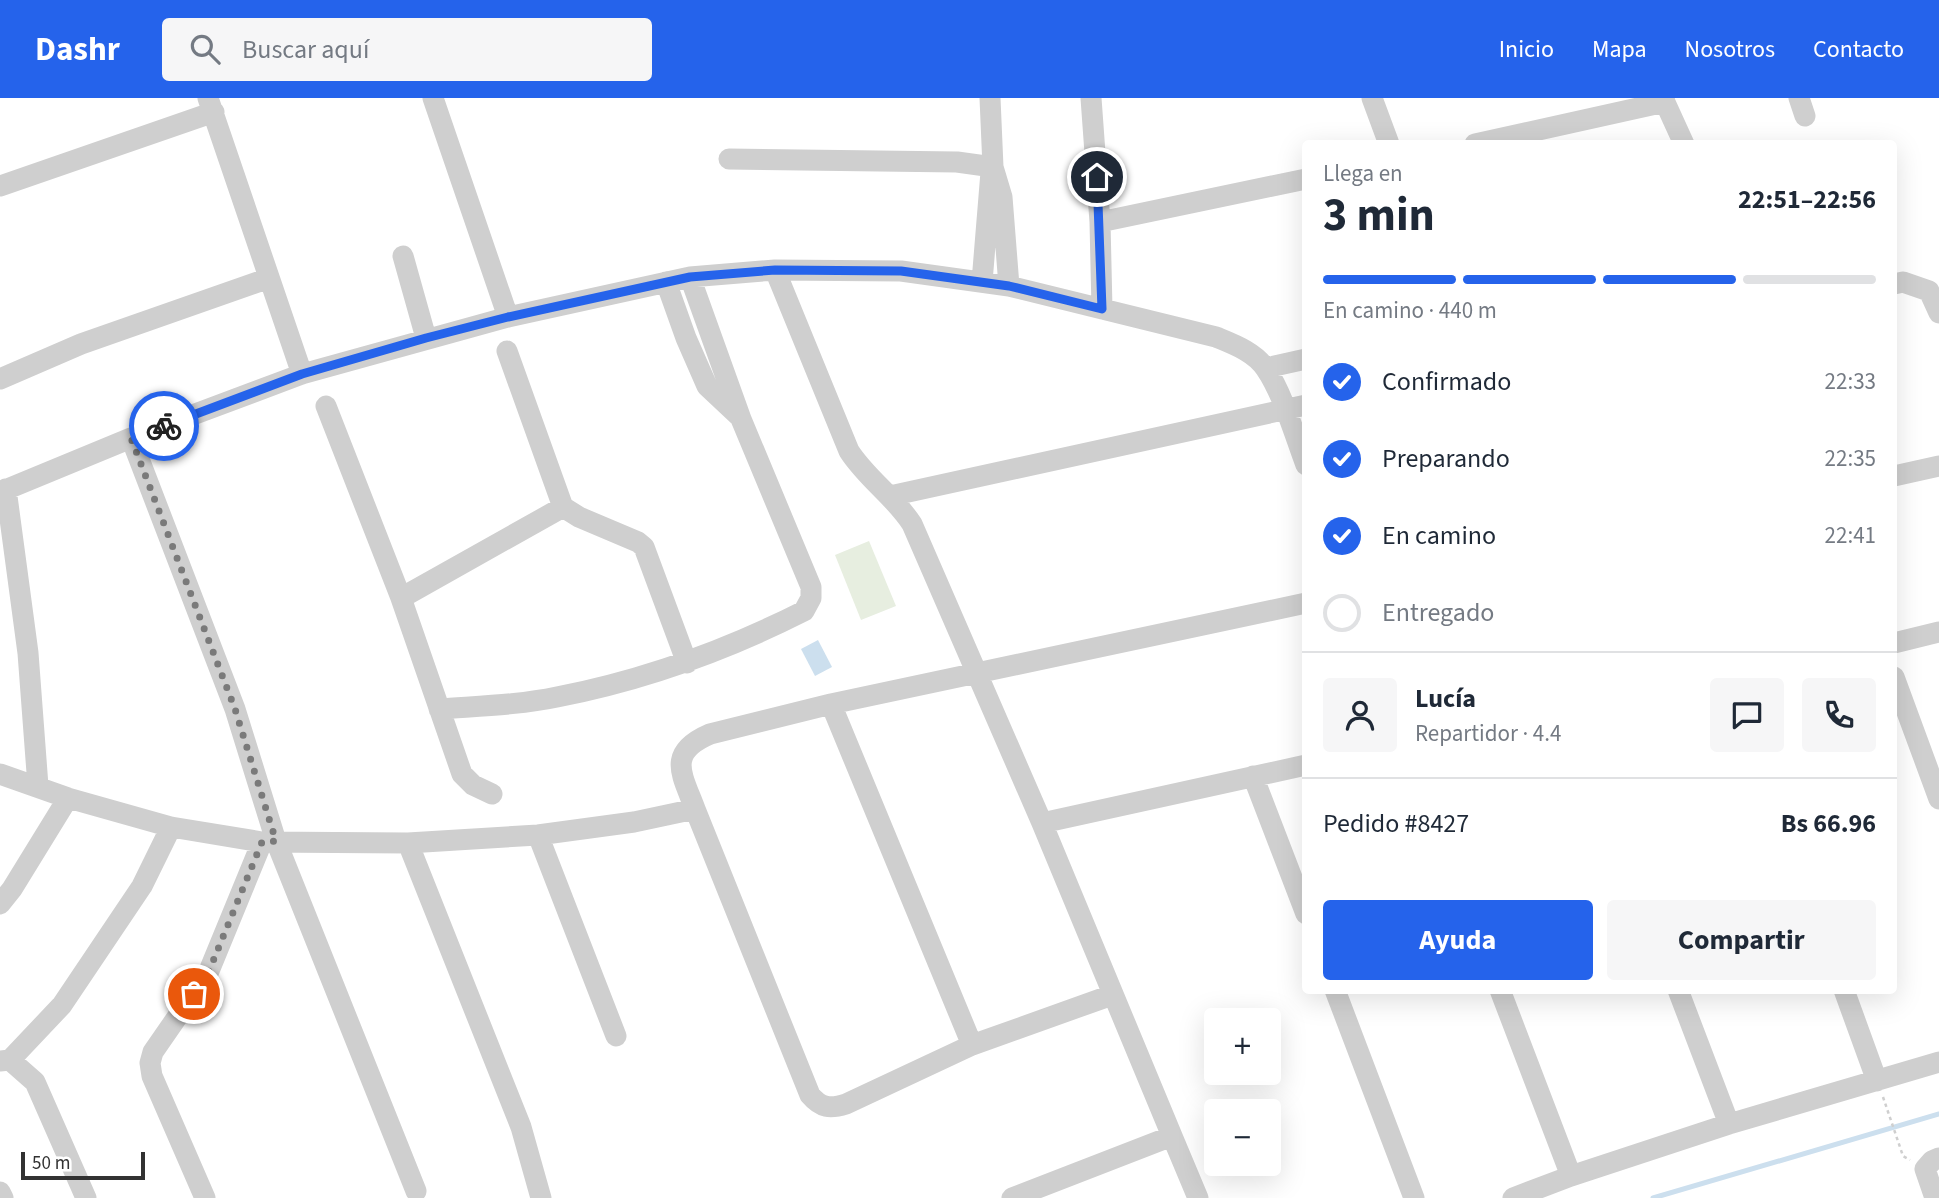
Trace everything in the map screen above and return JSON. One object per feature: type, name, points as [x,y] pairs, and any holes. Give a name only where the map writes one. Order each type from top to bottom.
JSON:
[{"type":"street","points":[[433,98],[508,317]]},
{"type":"street","points":[[990,98],[993,167],[1002,197],[1009,286]]},
{"type":"street","points":[[1091,98],[1100,222],[1102,309]]},
{"type":"street","points":[[1372,98],[1388,140]]},
{"type":"street","points":[[1492,140],[1664,100],[1682,140]]},
{"type":"street","points":[[0,186],[211,105],[302,374]]},
{"type":"street","points":[[729,159],[957,162],[993,167]]},
{"type":"street","points":[[982,282],[988,186],[993,167]]},
{"type":"street","points":[[1100,222],[1302,181]]},
{"type":"street","points":[[403,256],[426,338]]},
{"type":"street","points":[[775,270],[849,451],[912,524],[1042,823],[1198,1198]]},
{"type":"street","points":[[37,786],[28,653],[3,491],[131,438],[302,374],[426,338],[690,277],[775,270],[901,271],[1009,286],[1216,337],[1247,352],[1266,368],[1295,407],[1302,444]]},
{"type":"street","points":[[439,709],[555,697],[618,683],[687,663],[756,635],[804,611],[811,598],[811,587],[741,419],[690,277]]},
{"type":"street","points":[[0,379],[81,344],[269,278]]},
{"type":"street","points":[[666,282],[707,386],[741,419]]},
{"type":"street","points":[[1897,283],[1903,282],[1929,291],[1939,313]]},
{"type":"street","points":[[507,351],[563,507],[644,547],[687,663]]},
{"type":"street","points":[[1266,368],[1302,360]]},
{"type":"street","points":[[326,406],[401,598],[462,774],[473,785],[492,794]]},
{"type":"street","points":[[890,496],[1295,407]]},
{"type":"street","points":[[131,438],[235,709],[269,841],[416,1191]]},
{"type":"street","points":[[1897,475],[1939,466]]},
{"type":"street","points":[[401,598],[563,507]]},
{"type":"street","points":[[1112,995],[972,1045],[846,1104],[827,1108],[817,1103],[810,1095],[681,772],[685,748],[710,734],[831,704],[1302,604]]},
{"type":"street","points":[[1897,642],[1939,632]]},
{"type":"street","points":[[1897,685],[1939,799]]},
{"type":"street","points":[[831,704],[972,1045]]},
{"type":"street","points":[[1042,823],[1302,766]]},
{"type":"street","points":[[0,774],[68,798],[171,827],[269,841],[408,843],[538,835],[634,822],[695,809]]},
{"type":"street","points":[[1253,776],[1302,904]]},
{"type":"street","points":[[4,893],[68,798]]},
{"type":"street","points":[[86,1198],[35,1082],[5,1061],[62,1005],[142,886],[171,827]]},
{"type":"street","points":[[538,835],[616,1036]]},
{"type":"street","points":[[205,1198],[152,1076],[150,1063],[153,1052],[209,971],[269,841]]},
{"type":"street","points":[[408,843],[521,1127],[541,1198]]},
{"type":"street","points":[[1337,994],[1414,1198]]},
{"type":"street","points":[[1502,994],[1571,1176]]},
{"type":"street","points":[[1680,994],[1730,1124]]},
{"type":"street","points":[[1845,994],[1877,1081]]},
{"type":"street","points":[[1513,1198],[1571,1176],[1730,1124],[1939,1062]]},
{"type":"street","points":[[1013,1198],[1172,1136]]},
{"type":"street","points":[[1932,1164],[1935,1198]]},
{"type":"street","points":[[0,1192],[3,1198]]},
{"type":"path","points":[[1877,1081],[1903,1156],[1932,1164]]},
{"type":"shaded area","points":[[869,541],[896,606],[861,620],[835,555]]},
{"type":"water","points":[[818,640],[832,667],[815,676],[801,649]]},
{"type":"waterway","points":[[1653,1198],[1939,1114]]},
{"type":"way so far","points":[[164,426],[131,438],[235,709],[276,841],[262,842],[209,971],[194,994]]},
{"type":"route","points":[[164,426],[302,374],[426,338],[690,277],[775,270],[901,271],[1009,286],[1102,309],[1097,177]]}]
